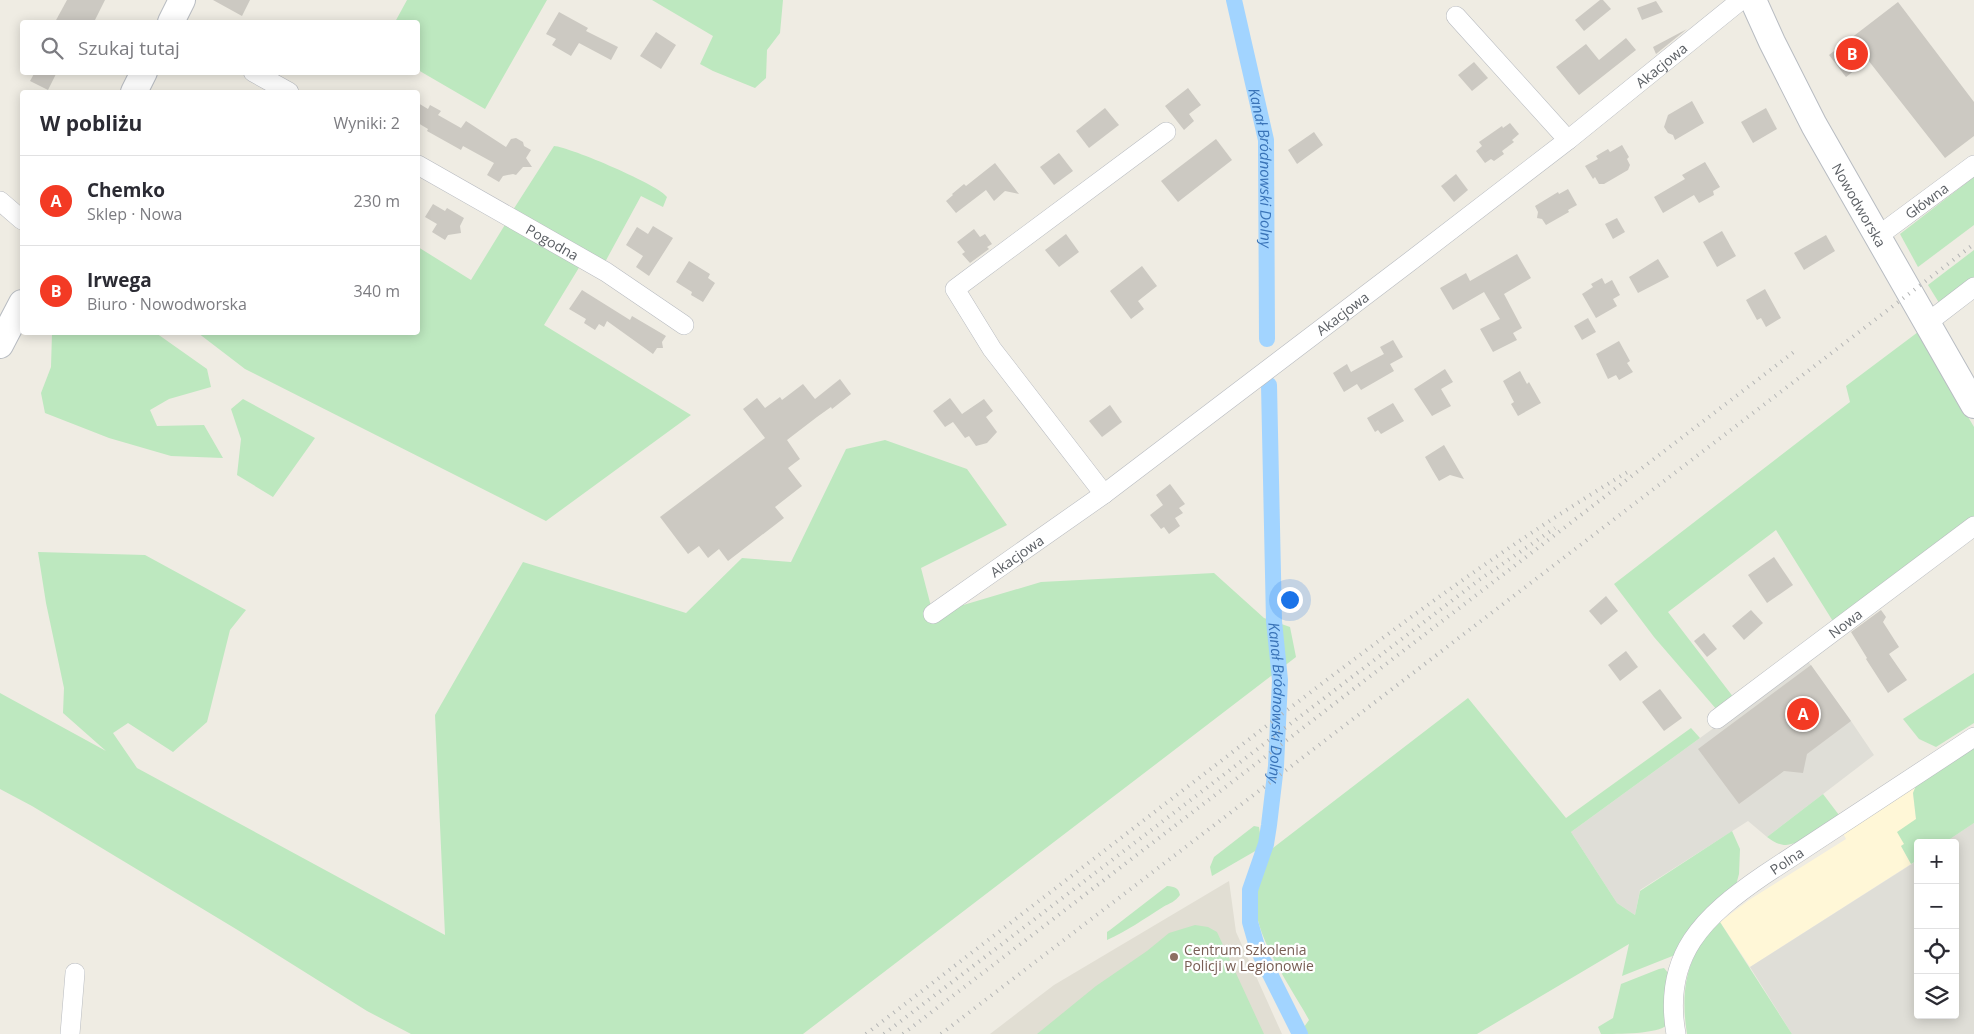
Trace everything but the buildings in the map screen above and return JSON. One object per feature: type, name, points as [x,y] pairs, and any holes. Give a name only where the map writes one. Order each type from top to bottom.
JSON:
[{"type":"main road","points":[[172,20],[182,0]]},
{"type":"main road","name":"Nowodworska","points":[[1753,0],[1814,125],[1974,405]]},
{"type":"main road","points":[[135,90],[142,75]]},
{"type":"main road","points":[[0,345],[20,307]]},
{"type":"street","name":"Akacjowa","points":[[933,614],[1104,494],[1568,140],[1741,0]]},
{"type":"street","points":[[1456,16],[1568,140]]},
{"type":"street","points":[[258,75],[285,90]]},
{"type":"street","points":[[1104,494],[992,348],[955,289],[1166,132]]},
{"type":"street","name":"Główna","points":[[1878,236],[1974,165]]},
{"type":"street","name":"Pogodna","points":[[420,166],[606,272],[684,325]]},
{"type":"street","points":[[0,201],[20,218]]},
{"type":"street","points":[[1927,323],[1974,287]]},
{"type":"street","name":"Nowa","points":[[1717,719],[1974,526]]},
{"type":"street","name":"Polna","points":[[1676,1034],[1672,1002],[1675,980],[1682,958],[1693,937],[1708,918],[1731,897],[1974,737]]},
{"type":"street","points":[[70,1034],[75,973]]},
{"type":"shaded area","points":[[1807,660],[1874,755],[1767,837],[1748,821],[1640,890],[1635,915],[1617,903],[1571,832]]},
{"type":"shaded area","points":[[1917,783],[1913,793],[1916,819],[1904,844],[1901,846],[1911,864],[1750,967],[1720,922],[1749,900],[1846,839],[1841,829]]},
{"type":"shaded area","points":[[1974,823],[1974,1034],[1792,1034],[1750,967],[1914,863],[1914,1019],[1959,1019],[1959,839],[1950,839]]},
{"type":"shaded area","name":"Centrum Szkolenia Policji w Legionowie","points":[[1229,881],[1236,932],[1282,1034],[990,1034],[1054,985]]},
{"type":"green space","points":[[407,0],[547,0],[485,109],[420,71],[420,20],[396,20]]},
{"type":"green space","points":[[652,0],[783,0],[780,33],[767,50],[766,78],[755,88],[700,64],[713,36]]},
{"type":"green space","points":[[554,146],[578,153],[614,168],[649,185],[667,197],[663,207],[641,196],[604,264],[513,210]]},
{"type":"green space","points":[[1974,177],[1974,225],[1918,267],[1900,234]]},
{"type":"green space","points":[[506,223],[580,266],[544,325],[691,415],[546,521],[245,369],[201,335],[420,335],[420,248],[471,280]]},
{"type":"green space","points":[[1974,250],[1974,280],[1941,306],[1928,285]]},
{"type":"green space","points":[[1918,332],[1974,427],[1974,520],[1834,623],[1776,530],[1668,612],[1734,698],[1717,710],[1654,637],[1614,584],[1850,402],[1846,386]]},
{"type":"green space","points":[[52,335],[159,335],[207,369],[211,387],[169,399],[150,410],[157,426],[204,425],[223,458],[171,456],[109,438],[45,413],[41,393],[51,367]]},
{"type":"green space","points":[[243,399],[315,438],[273,497],[237,475],[241,439],[231,409]]},
{"type":"green space","points":[[885,440],[967,469],[1007,525],[921,568],[933,614],[1041,582],[1214,573],[1264,618],[1290,627],[1296,657],[803,1034],[411,1034],[367,1011],[236,929],[32,806],[0,789],[0,693],[106,751],[63,713],[64,688],[46,603],[38,552],[145,555],[246,610],[230,630],[207,722],[173,752],[128,723],[113,733],[137,768],[445,935],[435,715],[523,562],[686,613],[742,558],[791,562],[846,449]]},
{"type":"green space","points":[[1974,673],[1974,723],[1936,747],[1919,739],[1903,719]]},
{"type":"green space","points":[[1468,698],[1566,818],[1691,728],[1700,738],[1571,832],[1617,903],[1635,915],[1640,891],[1732,831],[1740,849],[1739,874],[1736,885],[1675,955],[1622,976],[1629,944],[1477,1034],[1299,1034],[1309,1020],[1267,946],[1257,915],[1256,888],[1269,851]]},
{"type":"green space","points":[[1974,746],[1974,823],[1950,839],[1914,839],[1914,862],[1911,864],[1901,846],[1904,844],[1897,832],[1916,819],[1913,793],[1917,783]]},
{"type":"green space","points":[[1823,794],[1839,815],[1792,844],[1780,844],[1767,837]]},
{"type":"green space","points":[[1254,826],[1259,827],[1261,840],[1257,850],[1212,876],[1210,867],[1214,857]]},
{"type":"green space","points":[[1167,886],[1177,889],[1180,895],[1128,929],[1107,940],[1107,932]]},
{"type":"green space","points":[[1720,922],[1792,1034],[1687,1034],[1684,1002],[1688,973],[1700,946]]},
{"type":"green space","name":"Centrum Szkolenia Policji w Legionowie","points":[[1195,925],[1208,927],[1217,932],[1264,1034],[1037,1034],[1096,986],[1147,951],[1169,933]]},
{"type":"green space","points":[[1664,968],[1669,974],[1667,1025],[1647,1032],[1601,1034],[1598,1027],[1613,1018],[1621,984]]},
{"type":"waterway","name":"Kanał Bródnowski Dolny","points":[[1234,0],[1266,140],[1267,339]]},
{"type":"waterway","name":"Kanał Bródnowski Dolny","points":[[1269,385],[1274,621],[1280,680],[1276,766],[1269,825],[1266,844],[1250,890],[1250,922],[1258,950],[1300,1034]]},
{"type":"railway","points":[[941,1034],[1974,244]]},
{"type":"railway","points":[[903,1034],[1795,351]]},
{"type":"railway","points":[[866,1034],[1377,642],[1476,570],[1631,470]]},
{"type":"railway","points":[[884,1034],[1479,580],[1555,528]]},
{"type":"place","name":"Irwega","points":[[1852,54]]},
{"type":"place","name":"Chemko","points":[[1803,714]]},
{"type":"place","name":"Centrum Szkolenia Policji w Legionowie","points":[[1174,957]]}]
